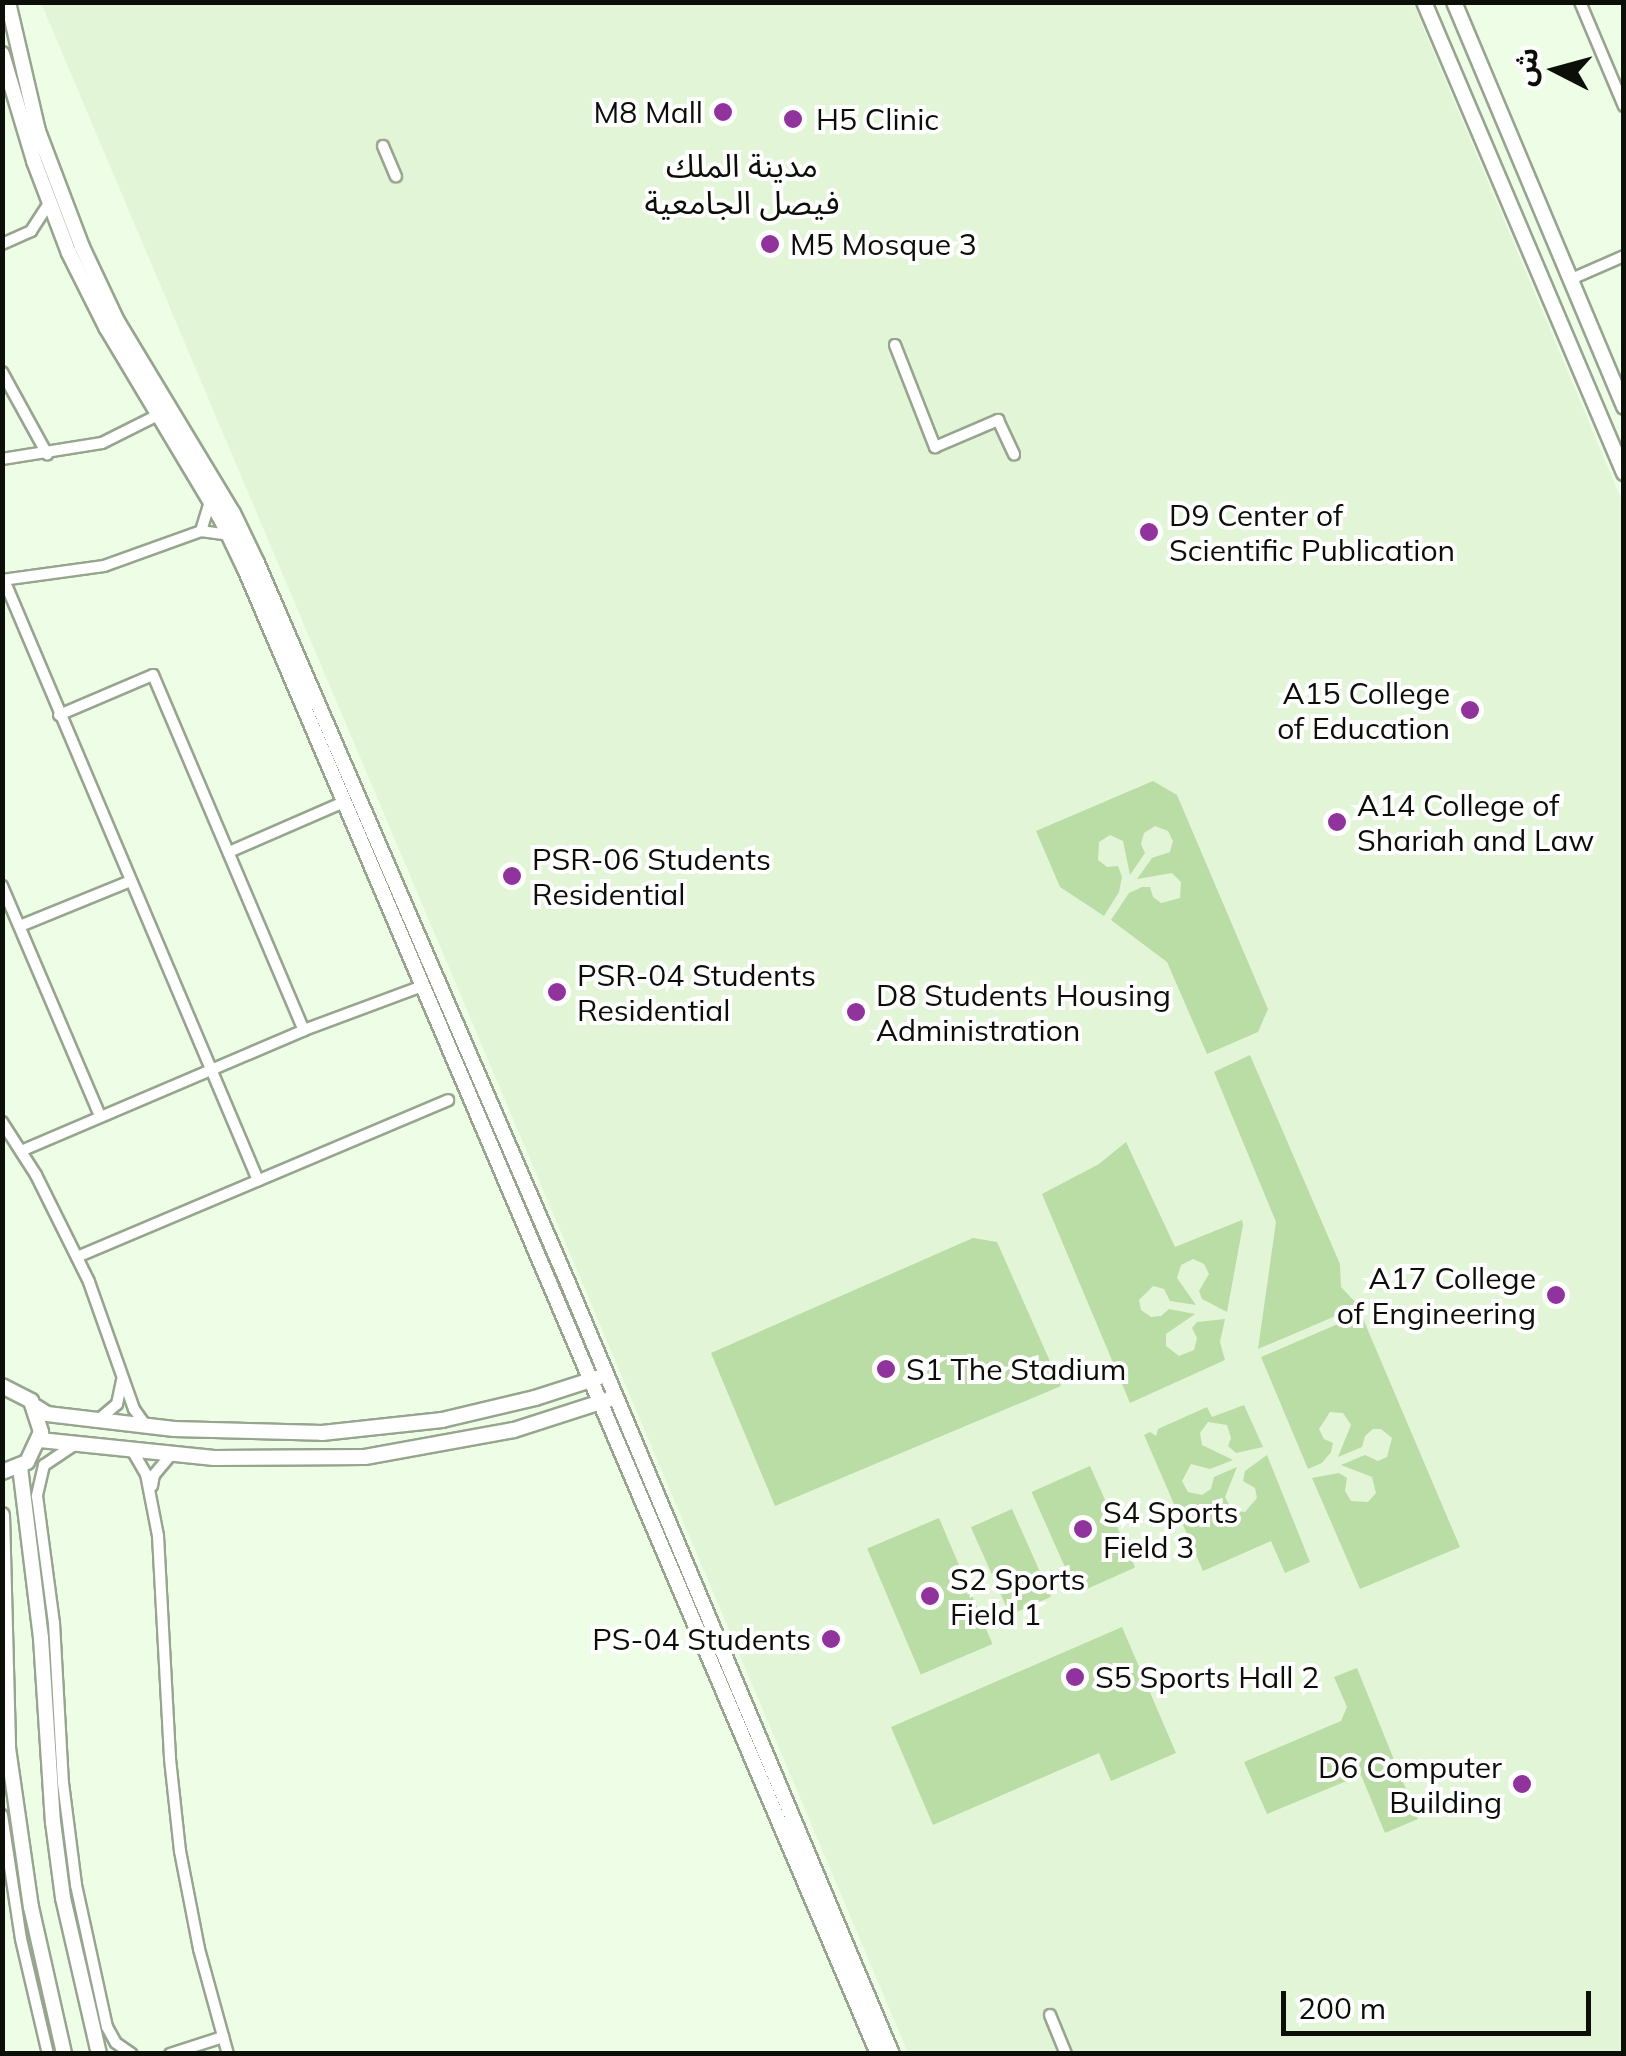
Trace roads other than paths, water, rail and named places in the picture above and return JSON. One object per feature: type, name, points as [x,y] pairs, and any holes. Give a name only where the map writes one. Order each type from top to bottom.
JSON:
[{"type":"main road","points":[[8,2],[38,131],[82,247],[117,320],[232,512],[257,563],[878,2054]]},
{"type":"main road","points":[[1424,2],[1624,473]]},
{"type":"main road","points":[[1454,2],[1624,407]]},
{"type":"main road","points":[[2,54],[63,237],[106,327],[229,535],[422,986],[599,1377]]},
{"type":"main road","points":[[5,1384],[47,1414],[146,1426],[270,1434],[363,1431],[482,1412],[599,1377]]},
{"type":"main road","points":[[40,1440],[171,1455],[296,1460],[392,1454],[514,1430],[608,1400]]},
{"type":"main road","points":[[608,1400],[892,2054]]},
{"type":"main road","points":[[2,1472],[20,1467],[40,1440],[36,1408]]},
{"type":"main road","points":[[20,1467],[39,1611],[53,1822],[64,1898],[100,2052]]},
{"type":"main road","points":[[2,1515],[11,1768],[31,1907],[64,2054]]},
{"type":"street","points":[[1580,2],[1624,106]]},
{"type":"street","points":[[382,146],[396,176]]},
{"type":"street","points":[[2,244],[31,231],[49,202]]},
{"type":"street","points":[[31,231],[63,237]]},
{"type":"street","points":[[1569,280],[1624,256]]},
{"type":"street","points":[[895,345],[935,447],[998,420],[1014,455]]},
{"type":"street","points":[[2,372],[47,454]]},
{"type":"street","points":[[2,459],[102,444],[158,416]]},
{"type":"street","points":[[201,530],[210,502]]},
{"type":"street","points":[[229,535],[201,530],[104,566],[3,580],[258,1180]]},
{"type":"street","points":[[59,715],[153,675],[304,1030]]},
{"type":"street","points":[[229,852],[344,802]]},
{"type":"street","points":[[20,926],[130,882]]},
{"type":"street","points":[[2,886],[100,1116]]},
{"type":"street","points":[[21,1151],[304,1030],[422,986]]},
{"type":"street","points":[[77,1257],[448,1100]]},
{"type":"street","points":[[2,1122],[77,1257],[130,1398],[146,1426]]},
{"type":"street","points":[[117,1404],[121,1370]]},
{"type":"street","points":[[98,1420],[130,1398]]},
{"type":"street","points":[[80,1442],[44,1465],[36,1496],[51,1591],[62,1767],[76,1884],[106,2027],[116,2043],[132,2054]]},
{"type":"street","points":[[132,1450],[151,1492]]},
{"type":"street","points":[[171,1455],[154,1474],[151,1492],[162,1577],[175,1814],[191,1911],[228,2054]]},
{"type":"street","points":[[2,1814],[6,1868],[48,2054]]},
{"type":"street","points":[[1050,2015],[1066,2054]]},
{"type":"street","points":[[170,2054],[222,2037]]},
{"type":"place","name":"M8 Mall","points":[[723,112]]},
{"type":"place","name":"H5 Clinic","points":[[793,119]]},
{"type":"place","name":"M5 Mosque 3","points":[[770,244]]},
{"type":"place","name":"D9 Center of Scientific Publication","points":[[1149,532]]},
{"type":"place","name":"A15 College of Education","points":[[1470,710]]},
{"type":"place","name":"A14 College of Shariah and Law","points":[[1337,822]]},
{"type":"place","name":"PSR-06 Students Residential","points":[[512,876]]},
{"type":"place","name":"PSR-04 Students Residential","points":[[557,992]]},
{"type":"place","name":"D8 Students Housing Administration","points":[[856,1012]]},
{"type":"place","name":"A17 College of Engineering","points":[[1556,1295]]},
{"type":"place","name":"S1 The Stadium","points":[[886,1369]]},
{"type":"place","name":"S4 Sports Field 3","points":[[1083,1529]]},
{"type":"place","name":"S2 Sports Field 1","points":[[930,1596]]},
{"type":"place","name":"PS-04 Students","points":[[831,1639]]},
{"type":"place","name":"S5 Sports Hall 2","points":[[1075,1677]]},
{"type":"place","name":"D6 Computer Building","points":[[1522,1784]]},
{"type":"district","name":"مدينة الملك فيصل الجامعية","points":[[742,184]]}]
